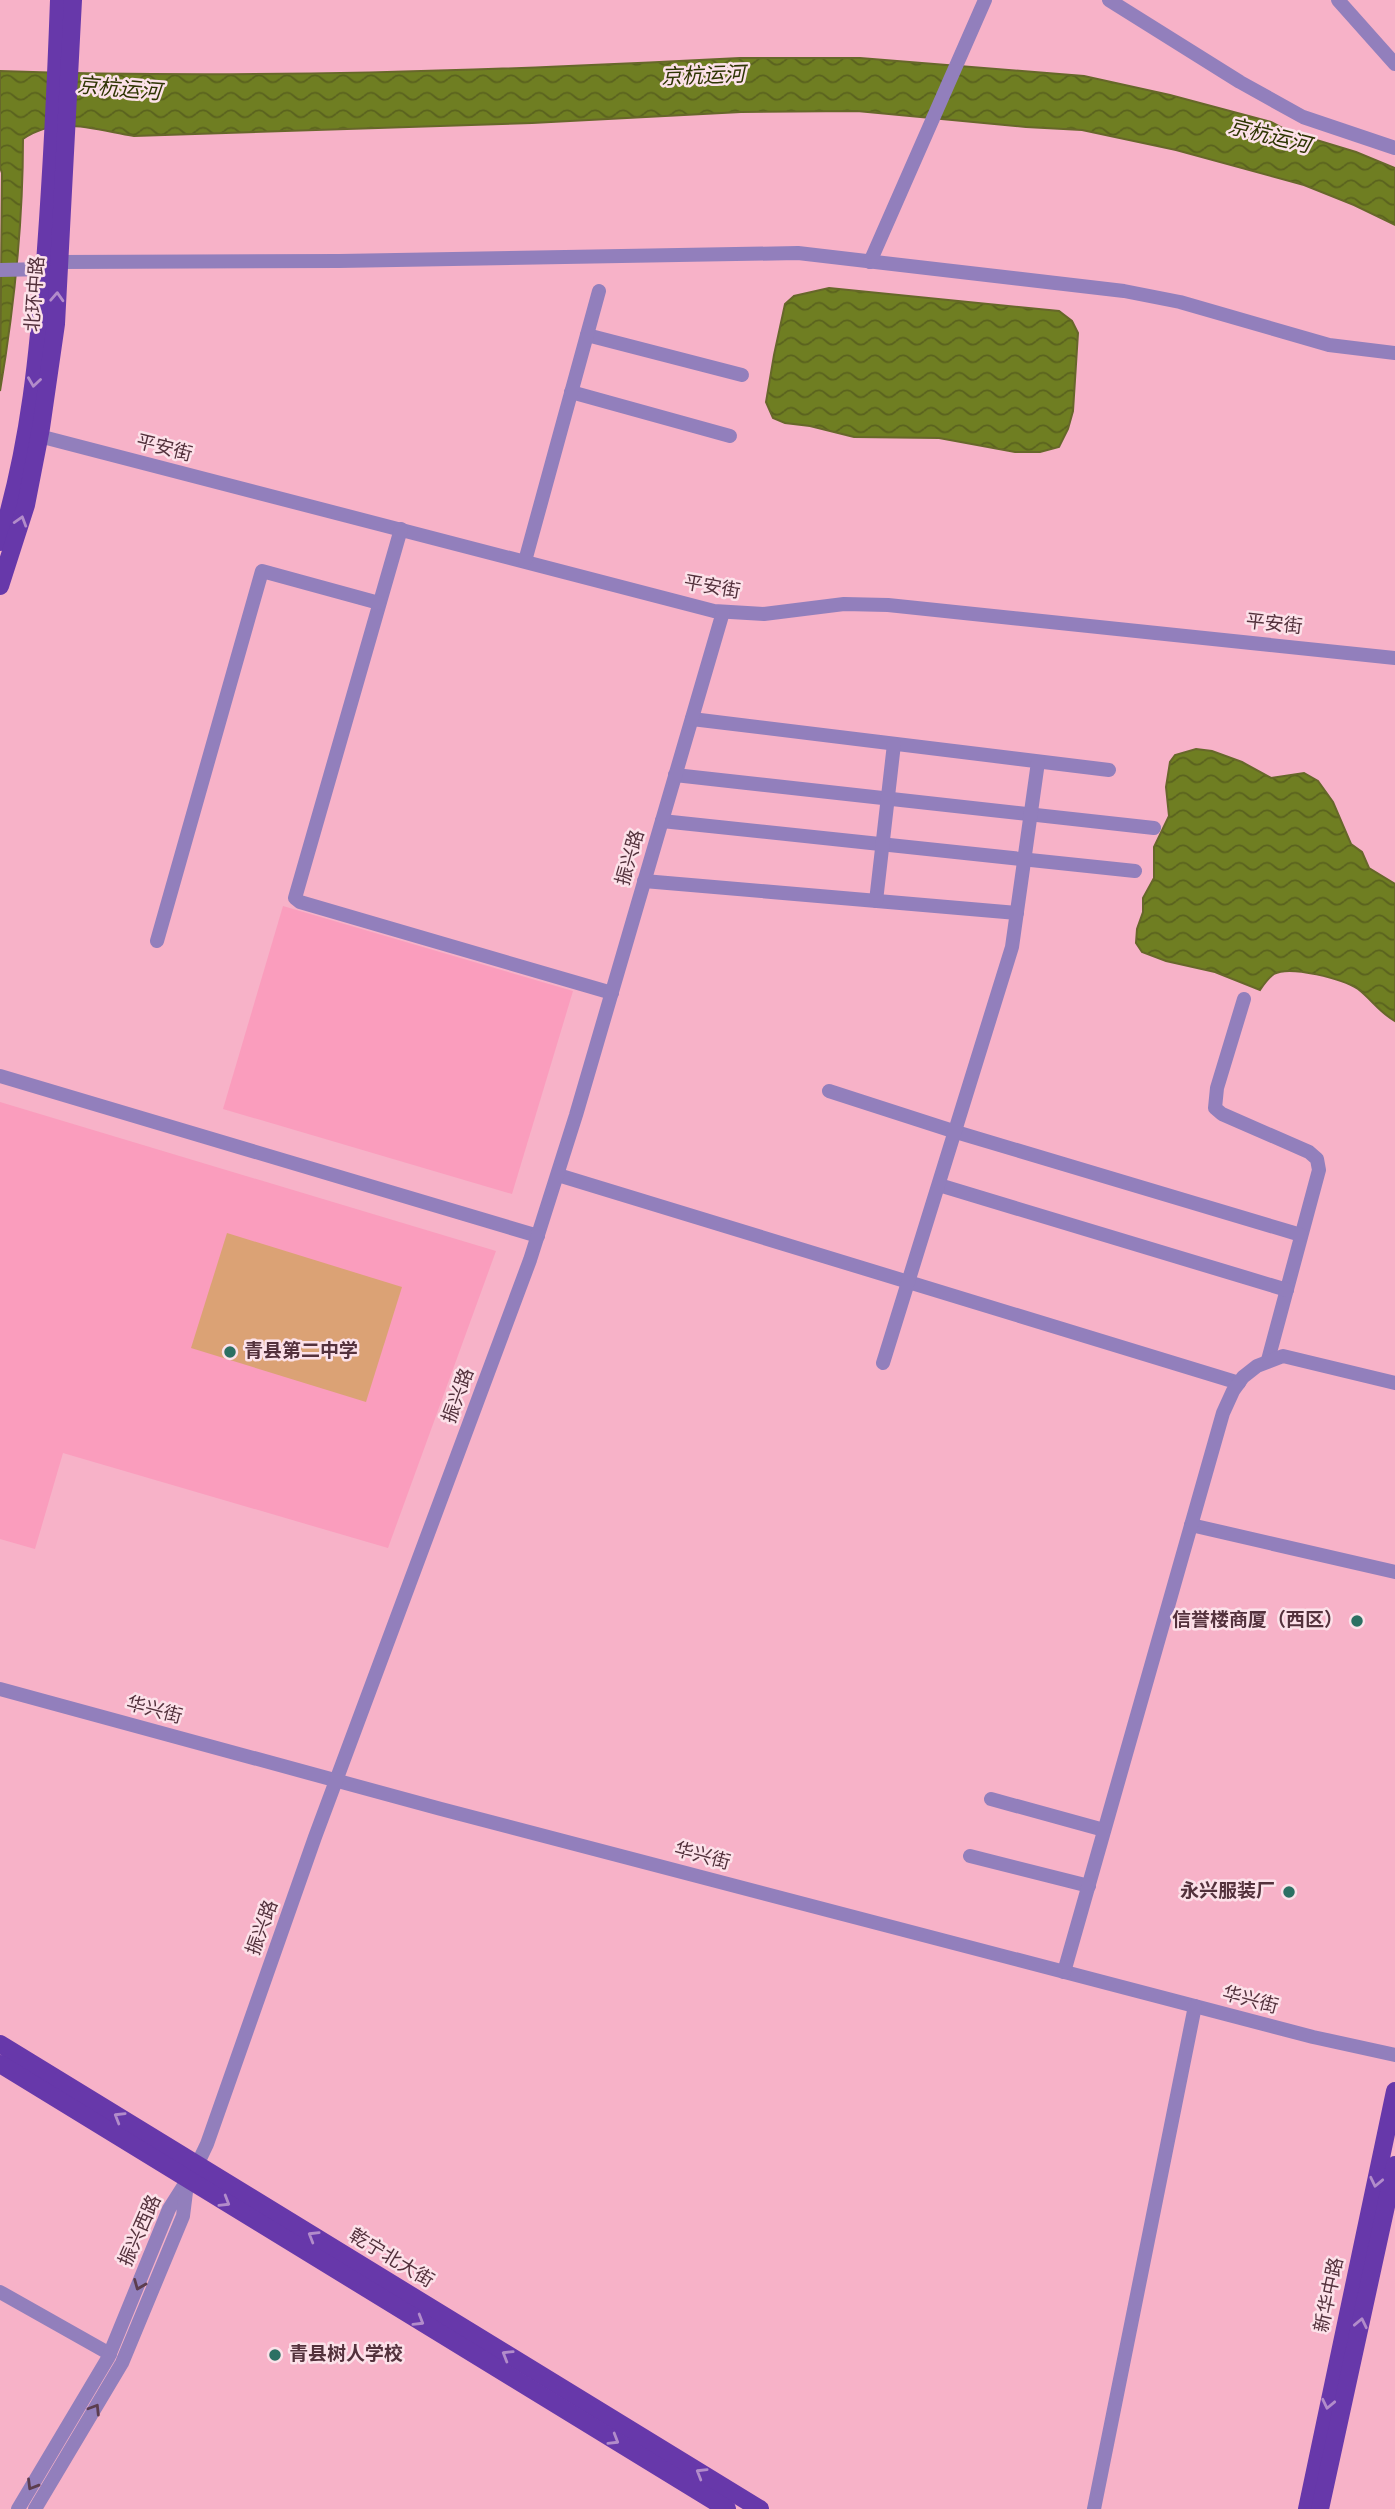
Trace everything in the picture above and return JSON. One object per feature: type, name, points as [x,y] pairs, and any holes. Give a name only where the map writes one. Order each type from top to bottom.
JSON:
[{"type":"main road","name":"北环中路","points":[[59,0],[64,54]]},
{"type":"main road","name":"北环中路","points":[[0,542],[12,502],[27,426],[52,265],[64,54],[73,0]]},
{"type":"main road","name":"北环中路","points":[[0,586],[26,505],[39,436],[56,324],[52,265]]},
{"type":"main road","name":"乾宁北大街","points":[[0,2044],[193,2172],[727,2509]]},
{"type":"main road","name":"乾宁北大街","points":[[0,2064],[193,2172],[760,2509]]},
{"type":"main road","name":"新华中路","points":[[1307,2509],[1395,2091]]},
{"type":"main road","name":"新华中路","points":[[1320,2509],[1395,2165]]},
{"type":"street","points":[[870,262],[985,0]]},
{"type":"street","points":[[1109,0],[1240,82],[1303,117],[1395,148]]},
{"type":"street","points":[[1338,0],[1395,64]]},
{"type":"street","points":[[0,270],[52,265],[798,253],[1125,291],[1180,302],[1329,345],[1395,354]]},
{"type":"street","points":[[525,561],[599,291]]},
{"type":"street","points":[[587,335],[742,375]]},
{"type":"street","points":[[571,392],[730,436]]},
{"type":"street","name":"平安街","points":[[39,436],[697,608],[764,614],[844,604],[888,605],[1395,658]]},
{"type":"street","points":[[401,529],[295,898],[300,902],[612,993]]},
{"type":"street","points":[[157,941],[262,571],[379,603]]},
{"type":"street","name":"振兴路","points":[[193,2172],[207,2144],[336,1780],[538,1236],[723,612]]},
{"type":"street","points":[[692,719],[1109,770]]},
{"type":"street","points":[[876,901],[894,744]]},
{"type":"street","points":[[883,1363],[1004,975],[1017,913],[1038,762]]},
{"type":"street","points":[[675,775],[1154,828]]},
{"type":"street","points":[[662,821],[1135,871]]},
{"type":"street","points":[[644,881],[1017,913]]},
{"type":"street","points":[[1244,999],[1217,1088],[1215,1108],[1222,1114],[1299,1147],[1317,1160],[1319,1170],[1268,1360]]},
{"type":"street","points":[[0,1076],[538,1236]]},
{"type":"street","points":[[829,1091],[1301,1236]]},
{"type":"street","points":[[558,1175],[1239,1383]]},
{"type":"street","points":[[939,1185],[1287,1290]]},
{"type":"street","points":[[1064,1972],[1223,1413],[1239,1383],[1256,1366],[1283,1356],[1395,1383]]},
{"type":"street","points":[[1191,1525],[1395,1572]]},
{"type":"street","name":"华兴街","points":[[0,1689],[1064,1972],[1313,2037],[1395,2055]]},
{"type":"street","points":[[991,1799],[1104,1830]]},
{"type":"street","points":[[970,1856],[1088,1886]]},
{"type":"street","points":[[1094,2509],[1195,2006]]},
{"type":"street","name":"振兴西路","points":[[18,2509],[110,2354],[169,2209],[193,2172]]},
{"type":"street","name":"振兴西路","points":[[34,2509],[121,2363],[183,2216],[193,2172]]},
{"type":"street","points":[[0,2292],[110,2354]]},
{"type":"shaded area","points":[[283,906],[573,991],[512,1194],[223,1109]]},
{"type":"shaded area","name":"青县第二中学","points":[[0,1102],[496,1251],[388,1548],[63,1453],[35,1549],[0,1539]]},
{"type":"shaded area","points":[[227,1233],[402,1287],[366,1402],[191,1348]]},
{"type":"water","name":"京杭运河","points":[[740,58],[860,58],[1084,76],[1170,95],[1271,122],[1290,132],[1356,152],[1395,168],[1395,225],[1304,185],[1176,150],[1082,130],[857,111],[741,112],[532,123],[134,136],[63,126],[36,132],[23,139],[17,266],[0,391],[0,71],[277,74],[555,67]]},
{"type":"water","points":[[829,288],[1059,311],[1072,321],[1078,333],[1073,411],[1059,447],[1040,452],[1015,452],[939,438],[854,437],[785,423],[773,418],[766,402],[785,304],[794,296]]},
{"type":"water","points":[[1196,749],[1212,751],[1242,762],[1271,778],[1304,773],[1318,781],[1333,802],[1351,844],[1362,852],[1369,868],[1395,884],[1395,1021],[1358,989],[1329,977],[1304,972],[1282,972],[1274,974],[1260,990],[1215,972],[1166,961],[1142,952],[1136,943],[1137,929],[1143,912],[1143,898],[1154,878],[1154,847],[1169,816],[1166,787],[1170,762],[1175,755]]},
{"type":"place","name":"青县第二中学","points":[[230,1352]]},
{"type":"place","name":"信誉楼商厦（西区）","points":[[1357,1621]]},
{"type":"place","name":"永兴服装厂","points":[[1289,1892]]},
{"type":"place","name":"青县树人学校","points":[[275,2355]]}]
